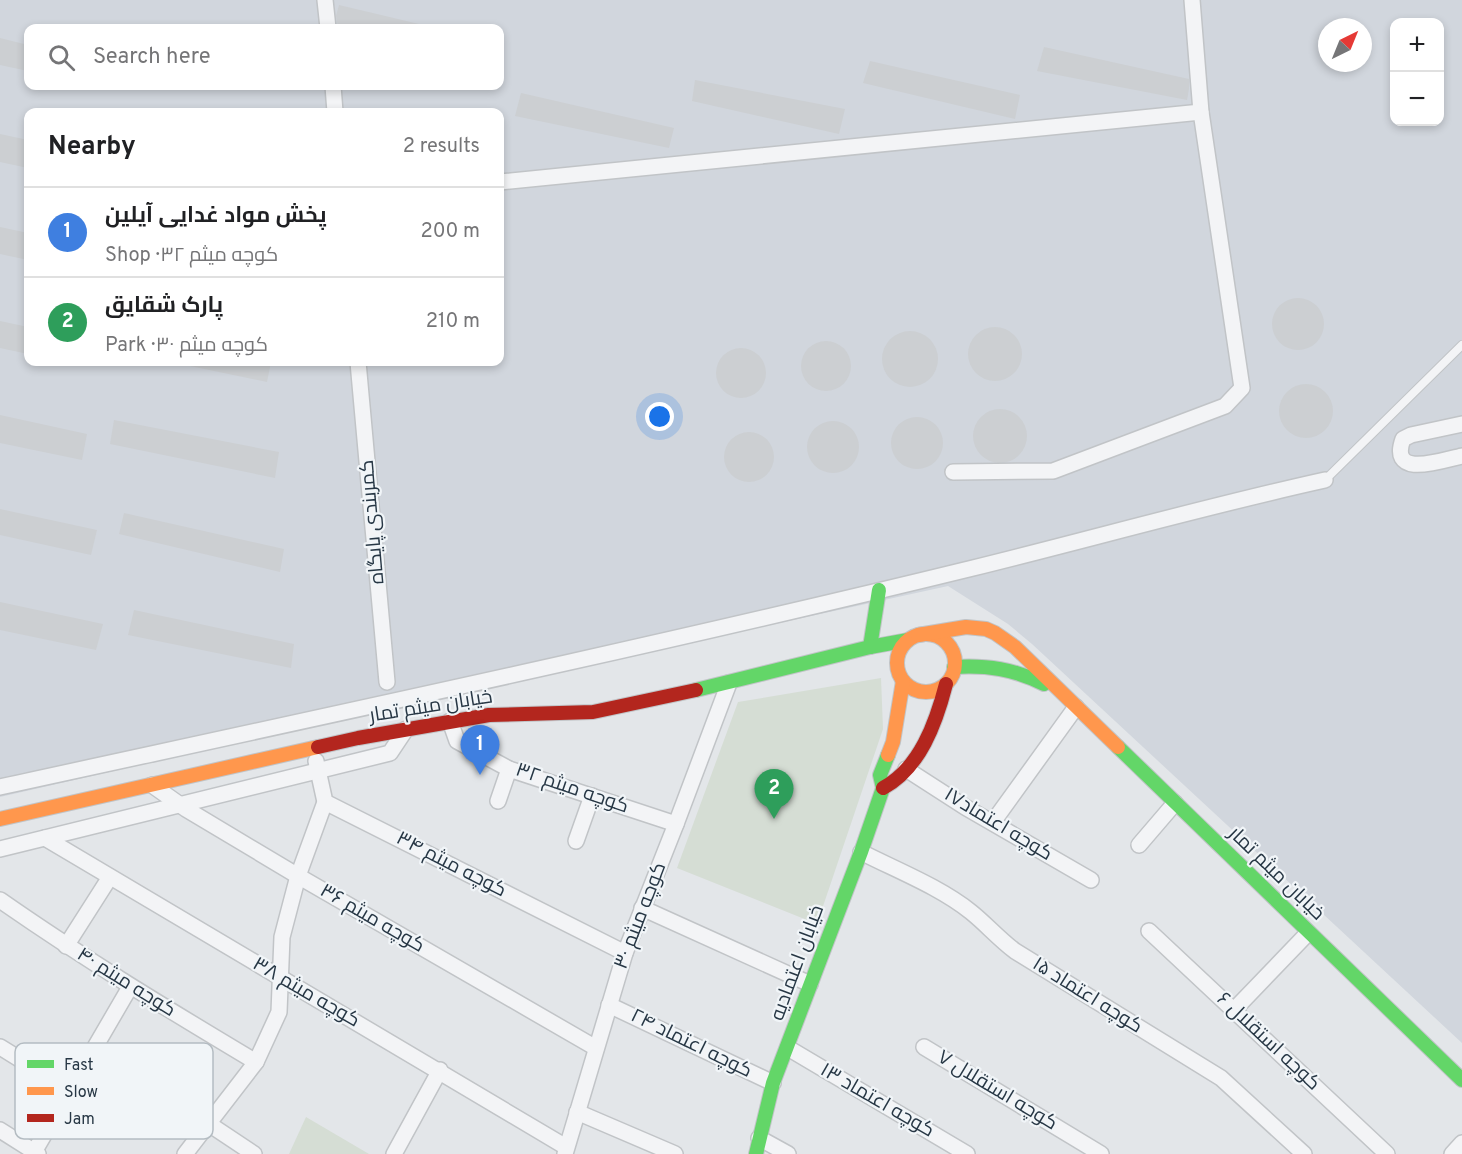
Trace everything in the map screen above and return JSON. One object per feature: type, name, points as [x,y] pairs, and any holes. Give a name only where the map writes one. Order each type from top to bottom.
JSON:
[{"type":"street","points":[[325,0],[328,24]]},
{"type":"street","points":[[953,472],[1053,471],[1225,406],[1242,388],[1202,112],[1192,0]]},
{"type":"street","points":[[333,90],[335,108]]},
{"type":"street","points":[[504,182],[1202,112]]},
{"type":"street","name":"کمربندی پایگاه","points":[[358,366],[387,682]]},
{"type":"street","points":[[1462,424],[1411,435],[1403,439],[1400,447],[1401,456],[1407,463],[1416,466],[1462,456]]},
{"type":"street","points":[[0,787],[498,679],[975,568],[1257,495],[1325,480]]},
{"type":"street","points":[[879,590],[870,647],[886,659],[911,689],[933,692],[946,684]]},
{"type":"street","name":"خیابان میثم تمار","points":[[0,819],[358,738],[489,715],[593,712],[956,627],[979,628],[994,633],[1015,647],[1462,1080]]},
{"type":"street","points":[[883,788],[894,784],[906,769],[935,722],[946,684],[954,667],[954,656],[940,638],[929,635],[913,638],[900,649],[897,660],[900,676]]},
{"type":"street","name":"خیابان میثم تمار","points":[[954,667],[987,666],[1020,671],[1063,694]]},
{"type":"street","name":"خیابان اعتمادیه","points":[[756,1154],[773,1083],[788,1048],[883,788],[880,775],[893,742],[900,676]]},
{"type":"street","name":"کوچه میثم ۳۰","points":[[566,1150],[625,953],[729,682]]},
{"type":"street","points":[[993,822],[1076,707]]},
{"type":"street","name":"کوچه میثم ۳۲","points":[[450,721],[457,741],[509,769],[676,824]]},
{"type":"street","points":[[0,849],[390,753],[406,729]]},
{"type":"street","points":[[213,1119],[256,1062],[279,1012],[282,937],[298,876],[325,802],[313,749]]},
{"type":"street","points":[[498,801],[509,769]]},
{"type":"street","name":"کوچه اعتماد۱۷","points":[[906,769],[965,807],[1090,880]]},
{"type":"street","name":"کوچه میثم ۳۶","points":[[152,785],[180,805],[298,876],[596,1048]]},
{"type":"street","points":[[576,841],[592,796]]},
{"type":"street","name":"کوچه میثم ۳۴","points":[[325,802],[625,953]]},
{"type":"street","points":[[1139,845],[1175,802]]},
{"type":"street","name":"کوچه میثم ۳۸","points":[[45,838],[440,1070],[566,1150]]},
{"type":"street","name":"کوچه اعتماد ۱۵","points":[[861,852],[937,891],[970,911],[996,937],[1015,951],[1221,1078],[1304,1154]]},
{"type":"street","points":[[66,946],[110,877]]},
{"type":"street","name":"کوچه میثم ۴۰","points":[[0,900],[130,987],[256,1062]]},
{"type":"street","points":[[642,908],[810,984]]},
{"type":"street","name":"کوچه استقلال ۶","points":[[1149,931],[1387,1154]]},
{"type":"street","points":[[1234,1010],[1308,933]]},
{"type":"street","points":[[98,1043],[130,987]]},
{"type":"street","name":"کوچه اعتماد ۲۴","points":[[609,1005],[773,1083]]},
{"type":"street","points":[[0,1047],[15,1056]]},
{"type":"street","name":"کوچه استقلال ۷","points":[[924,1047],[1101,1154]]},
{"type":"street","name":"کوچه اعتماد ۱۳","points":[[788,1048],[967,1154]]},
{"type":"street","points":[[394,1154],[440,1070]]},
{"type":"street","points":[[577,1112],[675,1154]]},
{"type":"street","points":[[213,1127],[254,1154]]},
{"type":"street","points":[[0,1130],[36,1153],[44,1139]]},
{"type":"street","points":[[759,1138],[788,1154]]},
{"type":"street","points":[[185,1154],[197,1139]]},
{"type":"street","points":[[1452,1154],[1462,1143]]},
{"type":"lane","points":[[1325,480],[1462,345]]},
{"type":"shaded area","points":[[0,0],[1462,0],[1462,1043],[1032,644],[1008,624],[948,586],[349,717],[0,797]]},
{"type":"shaded area","points":[[881,678],[883,729],[817,924],[677,868],[738,702]]},
{"type":"shaded area","points":[[306,1117],[369,1154],[289,1154]]},
{"type":"building","points":[[339,5],[419,24],[337,24],[336,16]]},
{"type":"building","points":[[0,38],[24,44],[24,70],[0,65]]},
{"type":"building","points":[[1044,47],[1189,79],[1187,100],[1037,71]]},
{"type":"building","points":[[870,61],[1020,95],[1015,119],[863,83]]},
{"type":"building","points":[[695,80],[845,109],[839,134],[692,101]]},
{"type":"building","points":[[521,93],[674,128],[669,148],[515,116]]},
{"type":"building","points":[[0,134],[24,139],[24,167],[0,162]]},
{"type":"building","points":[[0,227],[24,232],[24,259],[0,254]]},
{"type":"building","points":[[1293,298],[1303,298],[1317,305],[1324,324],[1317,343],[1303,350],[1293,350],[1283,346],[1276,339],[1272,329],[1272,319],[1276,309],[1283,302]]},
{"type":"building","points":[[0,321],[24,326],[24,353],[0,348]]},
{"type":"building","points":[[995,327],[1005,329],[1014,335],[1020,344],[1022,354],[1020,364],[1014,373],[1005,379],[995,381],[985,379],[976,373],[970,364],[968,354],[970,344],[976,335],[985,329]]},
{"type":"building","points":[[910,331],[921,333],[930,339],[936,348],[938,359],[936,370],[930,379],[921,385],[910,387],[899,385],[890,379],[884,370],[882,359],[884,348],[890,339],[899,333]]},
{"type":"building","points":[[831,341],[844,348],[850,356],[850,376],[844,384],[836,390],[821,391],[808,384],[802,376],[801,361],[808,348],[816,342]]},
{"type":"building","points":[[746,348],[759,355],[765,363],[765,383],[759,391],[751,397],[736,398],[723,391],[717,383],[716,368],[723,355],[731,349]]},
{"type":"building","points":[[190,366],[270,366],[267,382]]},
{"type":"building","points":[[1301,384],[1311,384],[1321,388],[1329,396],[1333,411],[1329,426],[1321,434],[1311,438],[1301,438],[1291,434],[1283,426],[1279,416],[1279,406],[1283,396],[1291,388]]},
{"type":"building","points":[[995,409],[1005,409],[1015,413],[1023,421],[1027,436],[1023,451],[1015,459],[1005,463],[995,463],[985,459],[977,451],[973,441],[973,431],[977,421],[985,413]]},
{"type":"building","points":[[0,415],[87,434],[82,460],[0,443]]},
{"type":"building","points":[[912,417],[922,417],[936,424],[943,443],[936,462],[922,469],[912,469],[902,465],[895,458],[891,448],[891,438],[895,428],[902,421]]},
{"type":"building","points":[[114,420],[279,452],[275,478],[110,444]]},
{"type":"building","points":[[828,421],[838,421],[852,428],[859,447],[852,466],[838,473],[828,473],[818,469],[811,462],[807,452],[807,442],[811,432],[818,425]]},
{"type":"building","points":[[754,432],[767,439],[773,447],[773,467],[767,475],[759,481],[744,482],[731,475],[725,467],[724,452],[731,439],[739,433]]},
{"type":"building","points":[[0,509],[97,530],[91,555],[0,535]]},
{"type":"building","points":[[124,513],[284,549],[280,572],[119,534]]},
{"type":"building","points":[[0,602],[103,624],[96,650],[0,630]]},
{"type":"building","points":[[134,610],[294,644],[291,668],[128,635]]},
{"type":"traffic: fast","points":[[870,647],[879,590]]},
{"type":"traffic: fast","points":[[696,690],[870,647],[908,640]]},
{"type":"traffic: fast","points":[[954,667],[1000,669],[1044,684]]},
{"type":"traffic: fast","points":[[1118,747],[1462,1080]]},
{"type":"traffic: fast","points":[[756,1154],[773,1083],[861,852],[883,788],[880,775],[888,755]]},
{"type":"traffic: slow","points":[[918,635],[966,627],[986,629],[995,633],[1015,647],[1118,747]]},
{"type":"traffic: slow","points":[[926,634],[942,639],[950,647],[955,663],[950,679],[942,687],[926,692],[910,687],[902,679],[897,663],[902,647],[910,639],[926,634]]},
{"type":"traffic: slow","points":[[888,755],[893,742],[903,681]]},
{"type":"traffic: slow","points":[[0,819],[318,747]]},
{"type":"traffic: jam","points":[[883,788],[907,769],[917,757],[937,714],[946,684]]},
{"type":"traffic: jam","points":[[318,747],[489,715],[593,712],[696,690]]},
{"type":"place","name":"پخش مواد غدایی آیلین","points":[[480,775]]},
{"type":"place","name":"پارک شقایق","points":[[774,819]]}]
